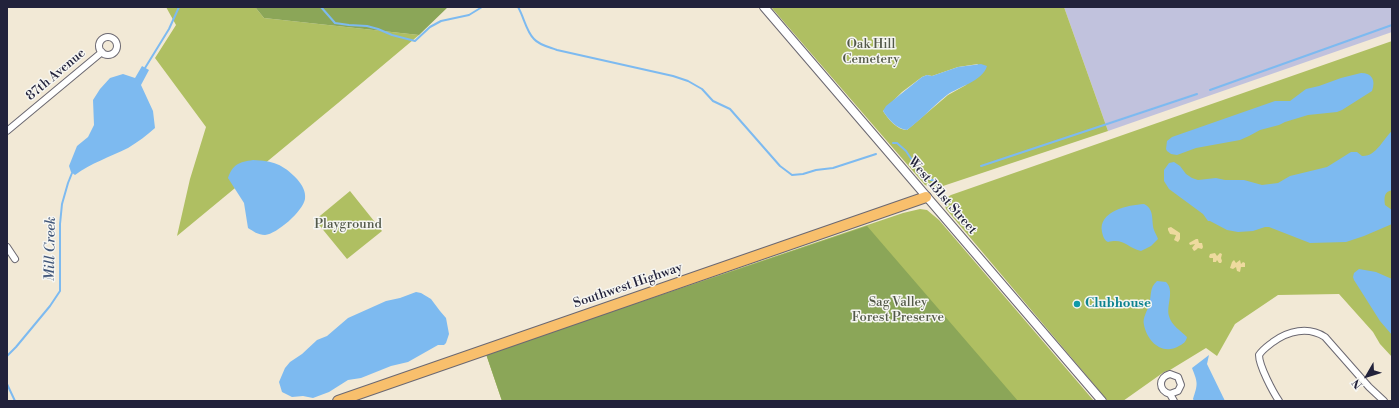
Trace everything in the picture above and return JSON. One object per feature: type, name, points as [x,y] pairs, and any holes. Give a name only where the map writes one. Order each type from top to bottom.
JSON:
[{"type":"main road","name":"Southwest Highway","points":[[338,401],[926,196]]},
{"type":"street","name":"West 131st Street","points":[[764,7],[1102,401]]},
{"type":"street","name":"87th Avenue","points":[[7,131],[102,52]]},
{"type":"street","points":[[7,247],[15,259]]},
{"type":"street","points":[[1277,400],[1259,359],[1262,352],[1282,336],[1288,333],[1302,331],[1318,333],[1330,341],[1369,387],[1384,401]]},
{"type":"street","points":[[1170,394],[1174,401]]},
{"type":"shaded area","points":[[1064,7],[1392,7],[1392,32],[1108,131]]},
{"type":"green space","points":[[166,7],[255,7],[264,18],[419,35],[177,236],[190,179],[206,127],[155,58],[176,25]]},
{"type":"green space","points":[[255,7],[448,7],[419,35],[264,18]]},
{"type":"green space","name":"Oak Hill Cemetery","points":[[771,7],[1064,7],[1108,131],[940,187],[925,185]],"holes":[[[978,64],[966,85],[948,95],[907,130],[903,130],[896,126],[890,121],[883,111],[902,92],[922,77],[927,75],[932,76],[958,67]]]},
{"type":"green space","points":[[1392,41],[1392,357],[1380,344],[1373,332],[1339,294],[1278,295],[1235,324],[1217,356],[1206,348],[1170,370],[1164,372],[1123,401],[1108,401],[946,209],[945,205],[947,198],[951,195]]},
{"type":"green space","name":"Playground","points":[[350,191],[382,231],[347,259],[315,220]]},
{"type":"green space","name":"Sag Valley Forest Preserve","points":[[920,209],[927,210],[939,220],[1094,401],[502,401],[486,354],[903,213]]},
{"type":"green space","name":"Sag Valley Forest Preserve","points":[[867,226],[1018,401],[502,401],[486,354]]},
{"type":"sand","points":[[1171,227],[1180,233],[1180,239],[1178,242],[1174,240],[1176,235],[1170,234],[1168,230],[1168,228]]},
{"type":"sand","points":[[1198,239],[1199,243],[1202,243],[1203,247],[1202,249],[1198,248],[1194,251],[1192,248],[1195,244],[1190,245],[1189,243]]},
{"type":"sand","points":[[1215,253],[1217,256],[1220,253],[1222,254],[1221,263],[1217,260],[1216,262],[1213,262],[1213,258],[1209,257],[1210,254]]},
{"type":"sand","points":[[1234,260],[1236,263],[1240,260],[1241,264],[1243,262],[1245,263],[1245,267],[1241,267],[1240,272],[1237,271],[1236,267],[1233,269],[1230,268]]},
{"type":"water","points":[[981,64],[987,66],[981,76],[947,95],[907,130],[900,128],[893,123],[883,111],[886,106],[922,77],[927,75],[932,76],[958,67]]},
{"type":"water","points":[[142,66],[149,70],[141,85],[153,111],[155,128],[128,148],[75,175],[71,172],[69,166],[77,146],[88,137],[94,125],[93,100],[110,78],[123,74],[135,78]]},
{"type":"water","points":[[1361,73],[1368,74],[1372,78],[1374,84],[1372,91],[1337,112],[1308,115],[1260,130],[1240,140],[1196,148],[1177,155],[1171,154],[1166,149],[1167,141],[1172,137],[1275,101],[1290,101],[1306,89]]},
{"type":"water","points":[[1392,131],[1392,190],[1385,195],[1385,205],[1392,210],[1392,224],[1346,242],[1310,243],[1269,227],[1253,231],[1238,232],[1227,230],[1208,221],[1203,214],[1169,189],[1164,181],[1164,170],[1169,163],[1174,162],[1180,166],[1186,174],[1198,180],[1216,178],[1225,180],[1244,180],[1262,185],[1278,183],[1290,176],[1327,167],[1351,152],[1357,152],[1362,156],[1367,156],[1379,147]]},
{"type":"water","points":[[253,160],[272,162],[287,170],[297,179],[305,193],[305,199],[300,210],[276,231],[265,235],[258,234],[248,228],[244,203],[228,178],[237,164]]},
{"type":"water","points":[[1144,204],[1150,209],[1154,230],[1158,239],[1151,246],[1141,251],[1136,250],[1122,242],[1108,242],[1106,240],[1103,236],[1102,225],[1109,214],[1116,210],[1130,206]]},
{"type":"water","points":[[1359,269],[1376,272],[1392,279],[1392,335],[1380,321],[1354,280],[1354,273]]},
{"type":"water","points":[[1157,281],[1166,282],[1169,286],[1170,294],[1168,312],[1170,319],[1174,325],[1187,337],[1183,344],[1173,349],[1161,348],[1156,345],[1148,336],[1144,325],[1144,319],[1152,289]]},
{"type":"water","points":[[416,292],[421,293],[431,299],[446,318],[449,334],[444,345],[438,345],[408,362],[391,366],[361,378],[348,380],[329,392],[313,398],[303,396],[292,397],[282,392],[279,382],[285,368],[290,362],[302,354],[317,340],[327,336],[348,318],[386,301]]},
{"type":"water","points":[[1209,355],[1207,364],[1225,401],[1194,401],[1193,399],[1197,384],[1192,368]]},
{"type":"waterway","points":[[145,68],[169,29],[179,7]]},
{"type":"waterway","points":[[321,7],[335,23],[367,26],[415,41],[430,27],[441,21],[469,15],[482,7]]},
{"type":"waterway","points":[[518,7],[531,36],[541,44],[557,50],[673,76],[688,81],[702,89],[713,101],[730,109],[780,166],[792,175],[833,168],[876,154]]},
{"type":"waterway","points":[[1210,90],[1392,25]]},
{"type":"waterway","points":[[981,166],[1197,94]]},
{"type":"waterway","points":[[893,143],[897,143],[906,151],[916,166],[931,180],[935,180]]},
{"type":"waterway","name":"Mill Creek","points":[[7,356],[50,306],[60,291],[60,224],[62,204],[72,173]]},
{"type":"waterway","name":"Mill Creek","points":[[7,384],[15,401]]},
{"type":"place","name":"Clubhouse","points":[[1077,304]]}]
